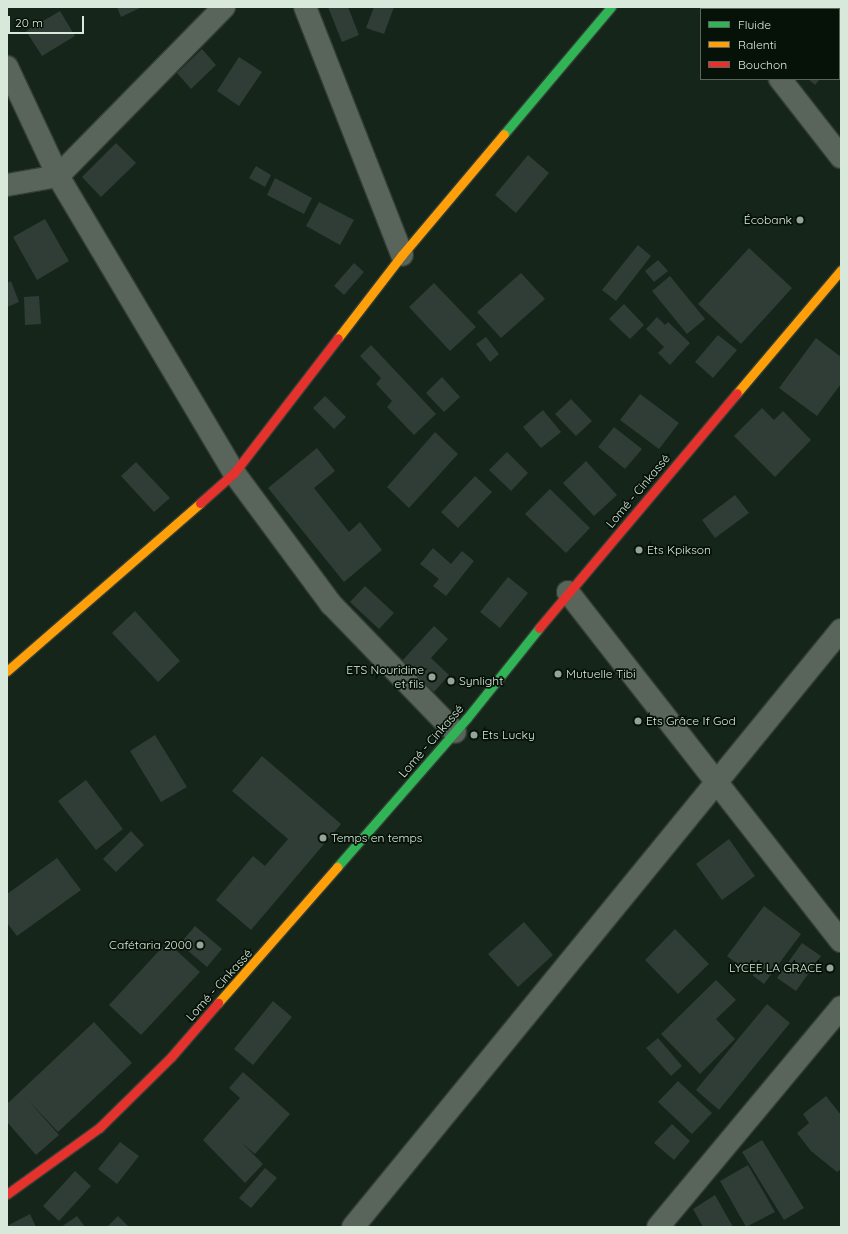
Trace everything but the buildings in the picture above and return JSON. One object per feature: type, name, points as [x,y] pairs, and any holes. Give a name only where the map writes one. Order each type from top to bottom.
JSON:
[{"type":"main road","points":[[7,671],[234,473],[402,255],[611,7]]},
{"type":"main road","name":"Lomé - Cinkassé","points":[[7,1194],[45,1170],[99,1128],[138,1091],[259,959],[455,732],[568,592],[841,270]]},
{"type":"street","points":[[7,185],[58,176],[224,7]]},
{"type":"street","points":[[305,7],[402,255]]},
{"type":"street","points":[[7,67],[58,176],[234,473],[331,604],[455,732]]},
{"type":"street","points":[[781,80],[841,157]]},
{"type":"street","points":[[568,592],[841,941]]},
{"type":"street","points":[[353,1227],[718,783],[841,630]]},
{"type":"street","points":[[658,1227],[841,1007]]},
{"type":"traffic: fast","points":[[504,134],[611,7]]},
{"type":"traffic: fast","points":[[337,867],[467,718],[539,628]]},
{"type":"traffic: slow","points":[[338,338],[402,255],[504,134]]},
{"type":"traffic: slow","points":[[737,393],[841,270]]},
{"type":"traffic: slow","points":[[7,671],[200,503]]},
{"type":"traffic: slow","points":[[218,1003],[337,867]]},
{"type":"traffic: jam","points":[[200,503],[234,473],[338,338]]},
{"type":"traffic: jam","points":[[539,628],[737,393]]},
{"type":"traffic: jam","points":[[7,1194],[99,1128],[171,1057],[218,1003]]},
{"type":"place","name":"Écobank","points":[[800,220]]},
{"type":"place","name":"Ets Kpikson","points":[[639,550]]},
{"type":"place","name":"Mutuelle Tibi","points":[[558,674]]},
{"type":"place","name":"ETS Nouridine et fils","points":[[432,677]]},
{"type":"place","name":"Synlight","points":[[451,681]]},
{"type":"place","name":"Ets Grâce If God","points":[[638,721]]},
{"type":"place","name":"Ets Lucky","points":[[474,735]]},
{"type":"place","name":"Temps en temps","points":[[323,838]]},
{"type":"place","name":"Cafétaria 2000","points":[[200,945]]},
{"type":"place","name":"LYCEE LA GRACE","points":[[830,968]]}]
